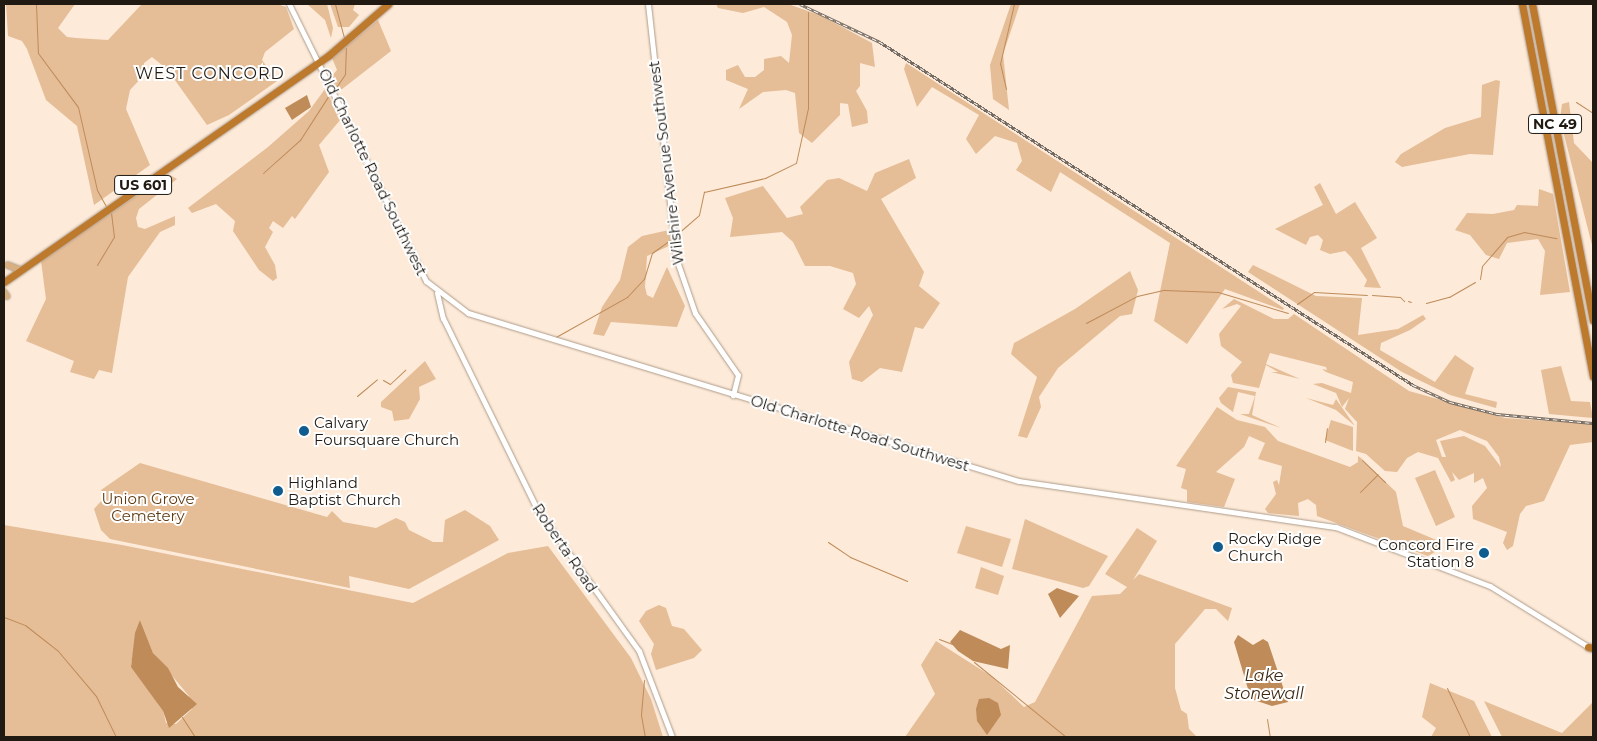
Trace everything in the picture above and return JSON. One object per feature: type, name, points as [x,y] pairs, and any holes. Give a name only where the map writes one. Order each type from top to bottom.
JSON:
[{"type":"highway","name":"US 601","points":[[4,282],[319,62],[360,32],[388,4]]},
{"type":"highway","name":"NC 49","points":[[1522,4],[1591,356],[1593,376]]},
{"type":"highway","name":"NC 49","points":[[1532,4],[1593,320]]},
{"type":"main road","name":"Old Charlotte Road Southwest","points":[[289,4],[319,62],[412,256],[436,290],[449,301],[491,321],[1030,484],[1336,526],[1490,586],[1591,649]]},
{"type":"main road","name":"Wilshire Avenue Southwest","points":[[648,4],[676,258],[695,314],[738,374],[734,395]]},
{"type":"main road","points":[[8,265],[21,270]]},
{"type":"main road","name":"Roberta Road","points":[[436,290],[443,313],[542,518],[639,651],[672,737]]},
{"type":"main road","points":[[443,313],[449,301]]},
{"type":"green space","points":[[6,4],[75,4],[58,28],[67,37],[76,38],[108,40],[142,4],[277,4],[286,7],[294,29],[265,52],[262,60],[277,81],[229,115],[207,125],[167,69],[152,57],[144,63],[142,77],[130,90],[126,109],[150,165],[94,205],[77,126],[46,100],[27,49],[22,41],[8,36]]},
{"type":"green space","points":[[307,4],[327,4],[333,28],[331,38],[325,20]]},
{"type":"green space","points":[[330,4],[355,4],[353,10],[359,15],[349,27],[338,27]]},
{"type":"green space","points":[[716,4],[788,4],[822,16],[872,43],[875,67],[860,63],[860,86],[856,91],[867,111],[868,123],[852,127],[848,104],[840,103],[840,115],[812,143],[799,133],[795,93],[786,90],[763,92],[739,109],[748,89],[726,80],[726,70],[738,65],[745,77],[755,77],[764,70],[764,59],[781,56],[789,63],[792,35],[787,22],[764,7],[743,13],[718,8]]},
{"type":"green space","points":[[1011,4],[1020,4],[1003,54],[1009,110],[993,99],[990,65]]},
{"type":"green space","points":[[378,20],[391,51],[337,93],[332,76],[337,70],[332,58]]},
{"type":"green space","points":[[906,63],[1284,308],[1283,310],[1225,289],[1187,344],[1154,321],[1170,243],[1060,172],[1051,192],[1016,170],[1022,161],[1017,143],[995,136],[976,154],[966,139],[979,115],[932,87],[917,107],[904,69]]},
{"type":"green space","points":[[1496,80],[1500,81],[1493,155],[1470,154],[1402,167],[1395,162],[1401,154],[1445,128],[1481,117],[1482,85]]},
{"type":"green space","points":[[325,89],[341,119],[319,145],[329,172],[295,219],[292,216],[283,228],[273,221],[269,228],[273,232],[265,247],[275,265],[277,278],[273,281],[259,270],[233,231],[235,221],[216,204],[192,213],[188,208],[268,147],[309,111]]},
{"type":"green space","points":[[1569,102],[1574,143],[1593,163],[1593,249],[1560,119],[1562,104]]},
{"type":"green space","points":[[909,159],[916,178],[881,199],[924,272],[919,286],[940,303],[923,329],[915,327],[902,372],[880,368],[862,382],[852,379],[849,362],[873,315],[869,306],[859,318],[843,309],[856,284],[853,273],[830,266],[805,266],[793,242],[782,232],[730,237],[733,218],[725,198],[763,186],[787,218],[803,214],[800,207],[827,180],[839,178],[867,191],[875,173]]},
{"type":"green space","points":[[168,174],[177,179],[139,209],[136,218],[138,227],[145,229],[175,216],[175,225],[160,232],[128,277],[112,373],[99,370],[94,379],[70,372],[74,361],[26,341],[46,299],[41,261]]},
{"type":"green space","points":[[1320,183],[1336,214],[1355,202],[1377,238],[1361,248],[1381,288],[1364,287],[1367,280],[1345,251],[1330,254],[1320,250],[1323,240],[1318,235],[1310,237],[1306,245],[1275,229],[1323,205],[1314,187]]},
{"type":"green space","points":[[1539,189],[1553,194],[1570,292],[1540,295],[1545,251],[1538,239],[1507,243],[1499,259],[1486,255],[1470,235],[1455,230],[1467,213],[1493,214],[1514,210],[1517,205],[1538,206]]},
{"type":"green space","points":[[669,230],[671,245],[647,256],[645,287],[647,295],[653,298],[667,267],[685,306],[677,327],[611,322],[604,336],[593,334],[602,307],[620,280],[628,247],[642,236]]},
{"type":"green space","points":[[1253,265],[1316,296],[1362,298],[1358,335],[1398,329],[1423,315],[1426,319],[1410,330],[1381,343],[1380,350],[1435,382],[1455,355],[1474,368],[1465,394],[1497,402],[1496,408],[1450,395],[1402,372],[1248,272]]},
{"type":"green space","points":[[1130,271],[1138,290],[1132,314],[1120,316],[1058,368],[1039,397],[1041,407],[1027,438],[1018,436],[1037,377],[1011,354],[1014,343],[1075,309]]},
{"type":"green space","points":[[1234,299],[1274,319],[1288,319],[1294,314],[1409,391],[1505,418],[1593,424],[1593,442],[1570,445],[1544,501],[1526,506],[1520,514],[1513,546],[1507,550],[1503,543],[1507,532],[1473,519],[1472,506],[1487,488],[1483,478],[1474,483],[1474,473],[1459,480],[1452,472],[1455,480],[1451,482],[1438,458],[1418,452],[1407,458],[1397,472],[1385,471],[1366,454],[1356,451],[1357,422],[1345,409],[1349,398],[1342,407],[1336,393],[1313,384],[1322,383],[1351,393],[1353,382],[1322,369],[1327,370],[1326,367],[1270,353],[1266,364],[1300,379],[1271,372],[1278,372],[1266,365],[1259,388],[1233,383],[1231,375],[1242,362],[1221,346],[1219,334],[1241,306],[1237,304],[1222,309]],"holes":[[[1460,430],[1487,441],[1499,457],[1501,467],[1485,446],[1464,436],[1440,441],[1446,457],[1442,457],[1436,440]]]},
{"type":"green space","points":[[425,361],[436,379],[419,387],[420,399],[409,419],[394,421],[392,411],[381,407],[381,402]]},
{"type":"green space","points":[[1561,366],[1571,401],[1590,402],[1593,418],[1549,414],[1541,370]]},
{"type":"green space","points":[[1228,387],[1256,392],[1252,415],[1281,428],[1240,414],[1249,414],[1255,396],[1238,392],[1233,412],[1221,403],[1219,398]]},
{"type":"green space","points":[[1306,398],[1333,405],[1336,399],[1355,426],[1336,410]]},
{"type":"green space","points":[[1217,407],[1237,420],[1265,427],[1278,441],[1350,467],[1358,462],[1358,456],[1396,492],[1403,526],[1441,542],[1440,549],[1428,556],[1317,516],[1316,505],[1308,499],[1298,503],[1299,516],[1268,513],[1265,509],[1276,494],[1273,482],[1277,480],[1279,485],[1282,466],[1258,459],[1265,443],[1249,436],[1244,447],[1216,472],[1235,479],[1224,507],[1187,502],[1187,490],[1181,488],[1186,469],[1176,466]]},
{"type":"green space","points":[[1331,420],[1353,427],[1353,451],[1325,440]]},
{"type":"green space","name":"Union Grove Cemetery","points":[[140,463],[327,517],[332,511],[343,522],[376,528],[396,518],[405,522],[409,530],[433,542],[443,542],[445,520],[465,510],[490,526],[499,540],[409,589],[349,576],[350,588],[110,539],[101,530],[94,509],[103,499],[101,490]]},
{"type":"green space","points":[[1435,470],[1455,517],[1436,526],[1415,478]]},
{"type":"green space","points":[[1025,519],[1108,556],[1089,586],[1083,588],[1012,569]]},
{"type":"green space","points":[[4,525],[122,545],[413,603],[508,553],[548,546],[631,658],[651,699],[663,737],[4,737]],"holes":[[[140,620],[153,653],[189,696],[192,709],[176,724],[166,723],[163,711],[131,665]]]},
{"type":"green space","points":[[966,526],[1011,539],[1002,567],[957,553]]},
{"type":"green space","points":[[1137,528],[1157,541],[1133,580],[1139,574],[1232,608],[1228,621],[1216,609],[1205,609],[1175,644],[1175,688],[1181,710],[1187,714],[1189,729],[1197,737],[905,737],[935,694],[921,665],[936,641],[991,676],[1024,707],[1035,702],[1092,596],[1120,594],[1127,587],[1105,574]]},
{"type":"green space","points":[[981,567],[1004,576],[998,595],[975,588]]},
{"type":"green space","points":[[659,605],[666,608],[672,626],[684,629],[702,650],[694,658],[656,670],[651,654],[654,644],[639,621],[646,611]]},
{"type":"green space","points":[[1430,683],[1474,701],[1492,737],[1431,737],[1436,728],[1422,717]]},
{"type":"green space","points":[[1484,701],[1562,733],[1593,702],[1593,737],[1502,737]]},
{"type":"water","points":[[307,95],[311,107],[292,120],[285,108]]},
{"type":"water","points":[[1057,588],[1079,596],[1060,618],[1048,594]]},
{"type":"water","points":[[140,620],[153,653],[168,668],[178,687],[197,704],[169,728],[163,711],[131,667],[135,633]]},
{"type":"water","points":[[960,630],[1001,649],[1010,645],[1008,669],[973,661],[958,651],[950,642]]},
{"type":"water","name":"Lake Stonewall","points":[[1238,635],[1253,645],[1263,639],[1268,642],[1288,702],[1272,706],[1251,699],[1234,642]]},
{"type":"water","points":[[989,698],[998,703],[1001,715],[987,735],[977,721],[976,709],[979,699]]},
{"type":"waterway","points":[[36,4],[38,53],[78,107],[97,190],[106,206]]},
{"type":"waterway","points":[[335,4],[344,38]]},
{"type":"waterway","points":[[1006,89],[1000,64],[1014,4]]},
{"type":"waterway","points":[[676,235],[699,215],[704,192],[765,178],[796,163],[808,108],[808,12]]},
{"type":"waterway","points":[[335,89],[345,74],[346,48]]},
{"type":"waterway","points":[[263,173],[300,140],[329,95]]},
{"type":"waterway","points":[[1576,102],[1593,113]]},
{"type":"waterway","points":[[97,265],[114,237],[111,213]]},
{"type":"waterway","points":[[1480,279],[1482,266],[1507,237],[1524,232],[1556,238]]},
{"type":"waterway","points":[[554,338],[627,297],[644,279],[652,253],[670,240]]},
{"type":"waterway","points":[[1426,303],[1449,297],[1475,282]]},
{"type":"waterway","points":[[1086,323],[1137,296],[1164,290],[1218,292],[1288,313]]},
{"type":"waterway","points":[[1297,304],[1314,292],[1367,295]]},
{"type":"waterway","points":[[1372,295],[1400,297],[1404,301]]},
{"type":"waterway","points":[[383,380],[390,384],[405,370]]},
{"type":"waterway","points":[[357,396],[377,379]]},
{"type":"waterway","points":[[1325,442],[1327,428]]},
{"type":"waterway","points":[[1362,460],[1385,482]]},
{"type":"waterway","points":[[1360,492],[1378,474]]},
{"type":"waterway","points":[[828,542],[850,557],[907,581]]},
{"type":"waterway","points":[[4,617],[25,625],[58,651],[96,696],[116,737]]},
{"type":"waterway","points":[[939,639],[952,644]]},
{"type":"waterway","points":[[974,662],[1066,737]]},
{"type":"waterway","points":[[644,680],[641,715],[645,737]]},
{"type":"waterway","points":[[1447,688],[1470,737]]},
{"type":"waterway","points":[[182,717],[195,737]]},
{"type":"waterway","points":[[1267,719],[1270,737]]},
{"type":"railway","points":[[800,4],[880,42],[1413,385],[1450,402],[1497,414],[1593,423]]},
{"type":"place","name":"Calvary Foursquare Church","points":[[304,431]]},
{"type":"place","name":"Highland Baptist Church","points":[[278,491]]},
{"type":"place","name":"Rocky Ridge Church","points":[[1218,547]]},
{"type":"place","name":"Concord Fire Station 8","points":[[1484,553]]},
{"type":"district","name":"WEST CONCORD","points":[[210,74]]}]
